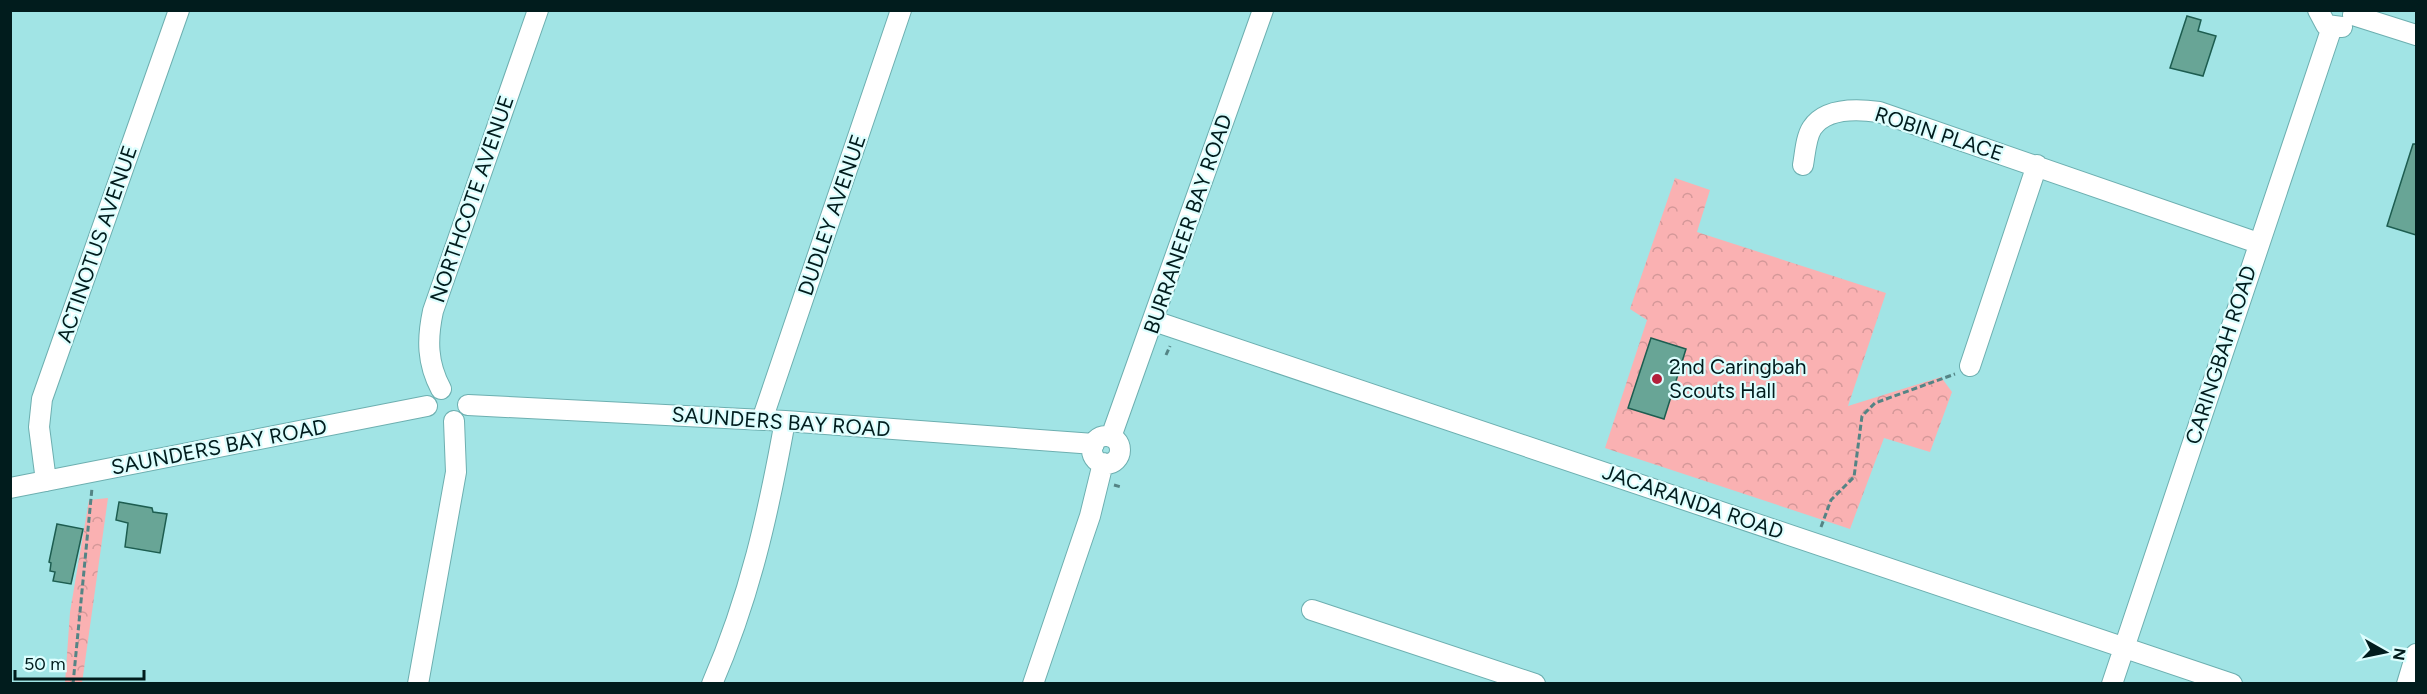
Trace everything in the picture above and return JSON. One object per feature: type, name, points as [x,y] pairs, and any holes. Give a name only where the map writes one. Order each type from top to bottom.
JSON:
[{"type":"street","name":"ACTINOTUS AVENUE","points":[[46,481],[39,427],[42,399],[179,10]]},
{"type":"street","name":"NORTHCOTE AVENUE","points":[[441,389],[429,361],[429,330],[433,311],[538,10]]},
{"type":"street","name":"DUDLEY AVENUE","points":[[762,420],[901,10]]},
{"type":"street","name":"BURRANEER BAY ROAD","points":[[1102,441],[1154,321],[1263,10]]},
{"type":"street","points":[[2318,10],[2322,21],[2332,27],[2343,27],[2353,13],[2416,35]]},
{"type":"street","name":"CARINGBAH ROAD","points":[[2112,684],[2332,27]]},
{"type":"street","name":"ROBIN PLACE","points":[[1803,165],[1811,128],[1832,114],[1856,109],[1879,112],[2258,243]]},
{"type":"street","points":[[1970,366],[2037,165]]},
{"type":"street","name":"JACARANDA ROAD","points":[[1154,321],[2232,684]]},
{"type":"street","points":[[441,389],[453,392],[468,405],[464,417],[454,421],[441,419],[427,406],[429,397],[441,389]]},
{"type":"street","name":"SAUNDERS BAY ROAD","points":[[468,405],[785,421],[1102,441]]},
{"type":"street","name":"SAUNDERS BAY ROAD","points":[[10,488],[427,406]]},
{"type":"street","points":[[418,684],[456,472],[454,421]]},
{"type":"street","points":[[711,684],[734,632],[766,524],[785,421]]},
{"type":"street","points":[[1033,684],[1090,516],[1102,463],[1112,463],[1120,452],[1118,443],[1102,441]]},
{"type":"street","points":[[1312,610],[1534,684]]},
{"type":"street","points":[[2407,684],[2416,654]]},
{"type":"path","points":[[1815,543],[1831,500],[1854,477],[1862,416],[1875,403],[1949,377],[1970,366]]},
{"type":"path","points":[[73,684],[93,500],[91,472]]},
{"type":"green space","points":[[1675,178],[1710,190],[1697,232],[1886,293],[1848,406],[1941,377],[1952,392],[1930,452],[1884,438],[1850,529],[1605,448],[1647,320],[1630,309]]},
{"type":"green space","points":[[108,498],[82,683],[65,683],[70,612],[89,500]]},
{"type":"building","points":[[2187,16],[2201,20],[2198,31],[2216,36],[2203,76],[2170,68]]},
{"type":"building","points":[[2413,144],[2416,144],[2416,235],[2387,226]]},
{"type":"building","name":"2nd Caringbah Scouts Hall","points":[[1651,338],[1686,349],[1664,419],[1628,408]]},
{"type":"building","points":[[119,502],[152,508],[153,512],[167,514],[160,553],[125,547],[128,523],[116,520]]},
{"type":"building","points":[[57,524],[83,529],[71,584],[53,581],[55,572],[50,571],[51,563],[49,562]]},
{"type":"place","name":"2nd Caringbah Scouts Hall","points":[[1657,379]]}]
